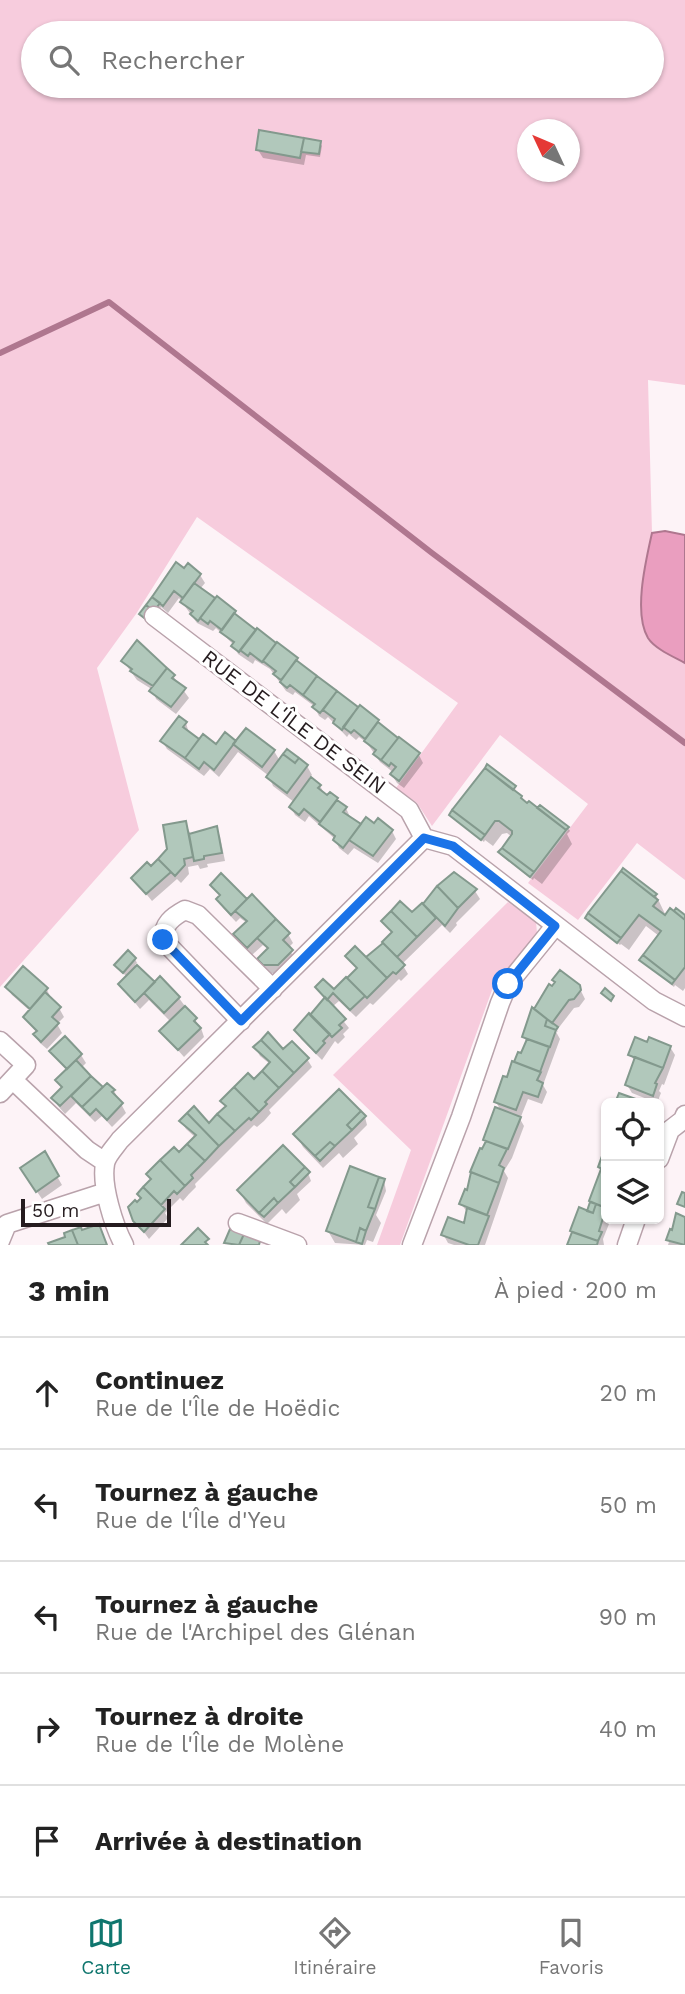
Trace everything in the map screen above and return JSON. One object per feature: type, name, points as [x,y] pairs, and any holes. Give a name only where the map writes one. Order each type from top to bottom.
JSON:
[{"type":"street","name":"RUE DE L'ÎLE DE SEIN","points":[[154,615],[409,810],[424,838]]},
{"type":"street","points":[[124,1245],[118,1234],[106,1192],[105,1162],[120,1140],[424,838],[453,846],[654,1001],[685,1017]]},
{"type":"street","points":[[241,1021],[163,940],[163,931],[172,918],[185,910],[198,915],[273,989]]},
{"type":"street","points":[[412,1245],[508,984],[555,926]]},
{"type":"street","points":[[0,1041],[26,1065],[0,1093]]},
{"type":"street","points":[[13,1080],[86,1150],[105,1162]]},
{"type":"street","points":[[664,1146],[670,1130],[683,1120],[685,1115]]},
{"type":"street","points":[[0,1241],[7,1224],[106,1192]]},
{"type":"street","points":[[238,1223],[293,1244]]},
{"type":"street","points":[[627,1245],[634,1224]]},
{"type":"shaded area","points":[[0,0],[685,0],[685,385],[648,380],[652,533],[645,563],[666,653],[685,663],[685,880],[637,843],[578,920],[528,883],[588,804],[500,735],[432,826],[417,803],[396,788],[458,703],[197,517],[136,614],[97,668],[139,830],[0,987]]},
{"type":"shaded area","points":[[665,531],[685,535],[685,663],[651,642],[641,615],[642,586],[652,533]]},
{"type":"shaded area","points":[[508,902],[536,922],[537,933],[492,990],[400,1245],[377,1245],[411,1150],[333,1075]]},
{"type":"building","points":[[259,130],[304,138],[300,158],[256,150]]},
{"type":"building","points":[[304,138],[321,141],[319,154],[301,152]]},
{"type":"building","points":[[176,562],[184,568],[188,563],[201,574],[183,598],[174,591],[163,606],[152,597]]},
{"type":"building","points":[[194,583],[215,598],[198,621],[190,614],[193,611],[180,602]]},
{"type":"building","points":[[217,596],[236,611],[222,630],[210,621],[208,624],[200,618]]},
{"type":"building","points":[[152,597],[160,603],[154,611],[146,605]]},
{"type":"building","points":[[146,605],[154,611],[147,620],[139,614]]},
{"type":"building","points":[[234,613],[256,630],[239,652],[231,646],[234,642],[220,632]]},
{"type":"building","points":[[257,628],[276,643],[262,662],[250,653],[248,656],[240,650]]},
{"type":"building","points":[[137,640],[167,668],[153,686],[130,671],[132,669],[121,661]]},
{"type":"building","points":[[277,642],[298,658],[281,680],[273,674],[276,671],[263,661]]},
{"type":"building","points":[[296,660],[317,676],[303,695],[290,685],[287,688],[280,682]]},
{"type":"building","points":[[167,668],[175,675],[172,678],[186,688],[171,707],[149,691]]},
{"type":"building","points":[[317,676],[337,691],[320,713],[312,707],[315,704],[303,695]]},
{"type":"building","points":[[337,691],[358,707],[342,730],[333,723],[335,719],[323,710]]},
{"type":"building","points":[[360,705],[379,720],[365,739],[354,730],[351,733],[343,727]]},
{"type":"building","points":[[179,716],[187,722],[183,727],[199,739],[185,758],[160,741]]},
{"type":"building","points":[[378,722],[398,738],[381,760],[373,754],[376,750],[364,741]]},
{"type":"building","points":[[246,728],[275,750],[262,767],[233,744]]},
{"type":"building","points":[[225,732],[236,741],[214,770],[204,762],[199,769],[185,758],[203,734],[216,744]]},
{"type":"building","points":[[399,737],[420,753],[399,781],[390,774],[396,767],[381,760]]},
{"type":"building","points":[[287,749],[299,758],[295,763],[283,754]]},
{"type":"building","points":[[283,754],[295,763],[299,758],[308,765],[287,793],[266,777]]},
{"type":"building","points":[[487,764],[516,786],[513,790],[485,768]]},
{"type":"building","points":[[485,768],[522,796],[527,803],[529,801],[566,830],[534,872],[502,848],[512,831],[499,821],[495,821],[485,835],[452,810]]},
{"type":"building","points":[[311,777],[321,785],[318,788],[327,795],[330,792],[338,798],[320,822],[304,809],[299,815],[289,807]]},
{"type":"building","points":[[337,800],[347,807],[343,812],[361,824],[343,848],[333,840],[335,836],[319,824]]},
{"type":"building","points":[[540,805],[569,827],[566,830],[537,808]]},
{"type":"building","points":[[452,810],[485,835],[481,840],[449,815]]},
{"type":"building","points":[[366,817],[374,823],[378,818],[393,830],[373,856],[349,840]]},
{"type":"building","points":[[186,821],[193,857],[184,859],[185,865],[175,876],[158,859],[167,849],[163,825]]},
{"type":"building","points":[[217,826],[222,853],[194,861],[189,834]]},
{"type":"building","points":[[502,848],[534,872],[530,877],[498,852]]},
{"type":"building","points":[[158,859],[171,872],[146,894],[131,878],[147,862],[151,866]]},
{"type":"building","points":[[623,868],[657,894],[654,897],[621,871]]},
{"type":"building","points":[[621,871],[658,900],[653,906],[665,915],[670,908],[685,920],[685,967],[675,980],[643,955],[661,931],[639,915],[621,938],[588,913]]},
{"type":"building","points":[[454,872],[477,889],[458,908],[437,886]]},
{"type":"building","points":[[221,873],[247,899],[231,915],[216,899],[220,895],[210,885]]},
{"type":"building","points":[[437,886],[458,908],[445,926],[423,904]]},
{"type":"building","points":[[252,894],[276,919],[247,948],[233,934],[247,921],[235,911]]},
{"type":"building","points":[[400,901],[412,912],[422,903],[436,918],[417,937],[391,911]]},
{"type":"building","points":[[676,908],[685,915],[685,920],[674,911]]},
{"type":"building","points":[[391,911],[417,937],[397,957],[382,942],[392,932],[381,921]]},
{"type":"building","points":[[588,913],[621,938],[617,943],[585,918]]},
{"type":"building","points":[[276,919],[290,933],[283,940],[293,950],[278,965],[263,965],[257,959],[268,948],[257,938]]},
{"type":"building","points":[[383,943],[405,965],[387,978],[366,957]]},
{"type":"building","points":[[355,946],[387,978],[367,998],[347,978],[357,968],[345,956]]},
{"type":"building","points":[[128,950],[136,958],[123,973],[114,965]]},
{"type":"building","points":[[643,955],[675,980],[672,984],[639,960]]},
{"type":"building","points":[[137,965],[155,982],[135,1002],[118,984]]},
{"type":"building","points":[[23,966],[48,988],[30,1009],[5,987]]},
{"type":"building","points":[[560,970],[580,985],[581,990],[574,999],[569,1000],[552,1023],[534,1009],[549,984],[552,986],[555,982],[552,980]]},
{"type":"building","points":[[160,976],[180,997],[164,1013],[144,993]]},
{"type":"building","points":[[346,977],[365,996],[350,1010],[333,993],[327,1000],[315,987],[323,979],[334,989]]},
{"type":"building","points":[[605,988],[614,996],[611,1001],[601,993]]},
{"type":"building","points":[[45,992],[61,1007],[52,1017],[59,1023],[41,1042],[33,1034],[37,1031],[23,1017]]},
{"type":"building","points":[[325,997],[346,1019],[339,1025],[342,1028],[332,1037],[310,1015]]},
{"type":"building","points":[[185,1006],[197,1018],[194,1021],[201,1028],[178,1050],[159,1031]]},
{"type":"building","points":[[532,1007],[547,1019],[545,1026],[556,1030],[550,1047],[522,1037]]},
{"type":"building","points":[[309,1013],[330,1034],[316,1053],[294,1030]]},
{"type":"building","points":[[547,1019],[558,1027],[556,1030],[545,1026]]},
{"type":"building","points":[[268,1032],[283,1049],[292,1041],[309,1058],[294,1073],[261,1040]]},
{"type":"building","points":[[65,1036],[82,1054],[67,1069],[49,1051]]},
{"type":"building","points":[[635,1037],[647,1042],[649,1037],[671,1046],[663,1068],[628,1055]]},
{"type":"building","points":[[527,1039],[549,1047],[540,1072],[514,1062]]},
{"type":"building","points":[[261,1040],[294,1073],[279,1088],[262,1071],[270,1062],[253,1047]]},
{"type":"building","points":[[635,1057],[663,1068],[655,1083],[657,1084],[653,1096],[625,1085]]},
{"type":"building","points":[[76,1060],[91,1076],[60,1106],[51,1098],[62,1087],[55,1080]]},
{"type":"building","points":[[512,1061],[541,1072],[537,1080],[543,1083],[538,1097],[523,1092],[516,1110],[494,1102],[503,1076],[507,1077]]},
{"type":"building","points":[[262,1071],[279,1088],[259,1112],[234,1087],[248,1073],[254,1079]]},
{"type":"building","points":[[91,1076],[103,1087],[82,1107],[71,1096]]},
{"type":"building","points":[[107,1083],[123,1103],[107,1120],[96,1109],[90,1115],[82,1107]]},
{"type":"building","points":[[234,1087],[259,1112],[235,1131],[217,1114],[226,1106],[220,1101]]},
{"type":"building","points":[[339,1089],[361,1111],[347,1125],[352,1130],[335,1146],[330,1142],[315,1156],[293,1134]]},
{"type":"building","points":[[619,1093],[633,1098],[617,1098]]},
{"type":"building","points":[[194,1106],[209,1123],[217,1114],[235,1131],[219,1146],[187,1113]]},
{"type":"building","points":[[495,1107],[521,1117],[508,1149],[483,1140]]},
{"type":"building","points":[[361,1111],[366,1116],[352,1130],[347,1125]]},
{"type":"building","points":[[187,1113],[219,1146],[205,1161],[187,1144],[196,1135],[179,1121]]},
{"type":"building","points":[[486,1141],[507,1149],[499,1165],[504,1168],[499,1183],[470,1172],[480,1148],[482,1149]]},
{"type":"building","points":[[330,1142],[335,1146],[320,1161],[315,1156]]},
{"type":"building","points":[[187,1144],[205,1161],[191,1175],[193,1178],[185,1186],[160,1160],[174,1147],[179,1152]]},
{"type":"building","points":[[283,1145],[305,1167],[290,1182],[295,1187],[278,1203],[274,1198],[259,1213],[237,1190]]},
{"type":"building","points":[[45,1151],[59,1176],[36,1192],[20,1168]]},
{"type":"building","points":[[160,1160],[185,1186],[177,1194],[174,1191],[161,1205],[143,1187],[151,1179],[146,1174]]},
{"type":"building","points":[[350,1166],[379,1177],[368,1207],[375,1209],[366,1231],[360,1228],[356,1242],[326,1231]]},
{"type":"building","points":[[305,1167],[310,1172],[295,1187],[290,1182]]},
{"type":"building","points":[[601,1169],[601,1206],[589,1201]]},
{"type":"building","points":[[471,1172],[499,1183],[487,1215],[459,1204],[465,1189],[467,1190]]},
{"type":"building","points":[[379,1177],[385,1179],[375,1209],[368,1207]]},
{"type":"building","points":[[143,1187],[165,1209],[144,1232],[133,1221],[128,1207],[141,1198],[137,1194]]},
{"type":"building","points":[[682,1192],[685,1193],[685,1207],[677,1204]]},
{"type":"building","points":[[274,1198],[278,1203],[264,1217],[259,1213]]},
{"type":"building","points":[[590,1202],[596,1204],[593,1213],[587,1211]]},
{"type":"building","points":[[596,1204],[601,1206],[599,1231],[602,1232],[598,1241],[570,1231],[579,1207],[593,1213]]},
{"type":"building","points":[[467,1208],[489,1216],[478,1245],[469,1245],[441,1235],[448,1217],[464,1223]]},
{"type":"building","points":[[676,1213],[685,1217],[685,1245],[666,1240],[670,1229],[672,1230]]},
{"type":"building","points":[[99,1224],[107,1245],[78,1245],[72,1230],[81,1227],[82,1230]]},
{"type":"building","points":[[198,1228],[209,1239],[205,1242],[208,1245],[181,1245]]},
{"type":"building","points":[[360,1228],[366,1231],[362,1244],[356,1242]]},
{"type":"building","points":[[230,1229],[244,1234],[239,1245],[224,1243]]},
{"type":"building","points":[[72,1230],[78,1245],[49,1245],[48,1243],[65,1237],[64,1233]]},
{"type":"building","points":[[572,1232],[598,1241],[597,1245],[567,1245]]},
{"type":"building","points":[[244,1234],[260,1241],[259,1245],[239,1245]]},
{"type":"waterway","points":[[0,353],[109,302],[432,553],[685,743]]},
{"type":"route","points":[[163,940],[241,1021],[424,838],[453,846],[555,926],[508,984]]}]
